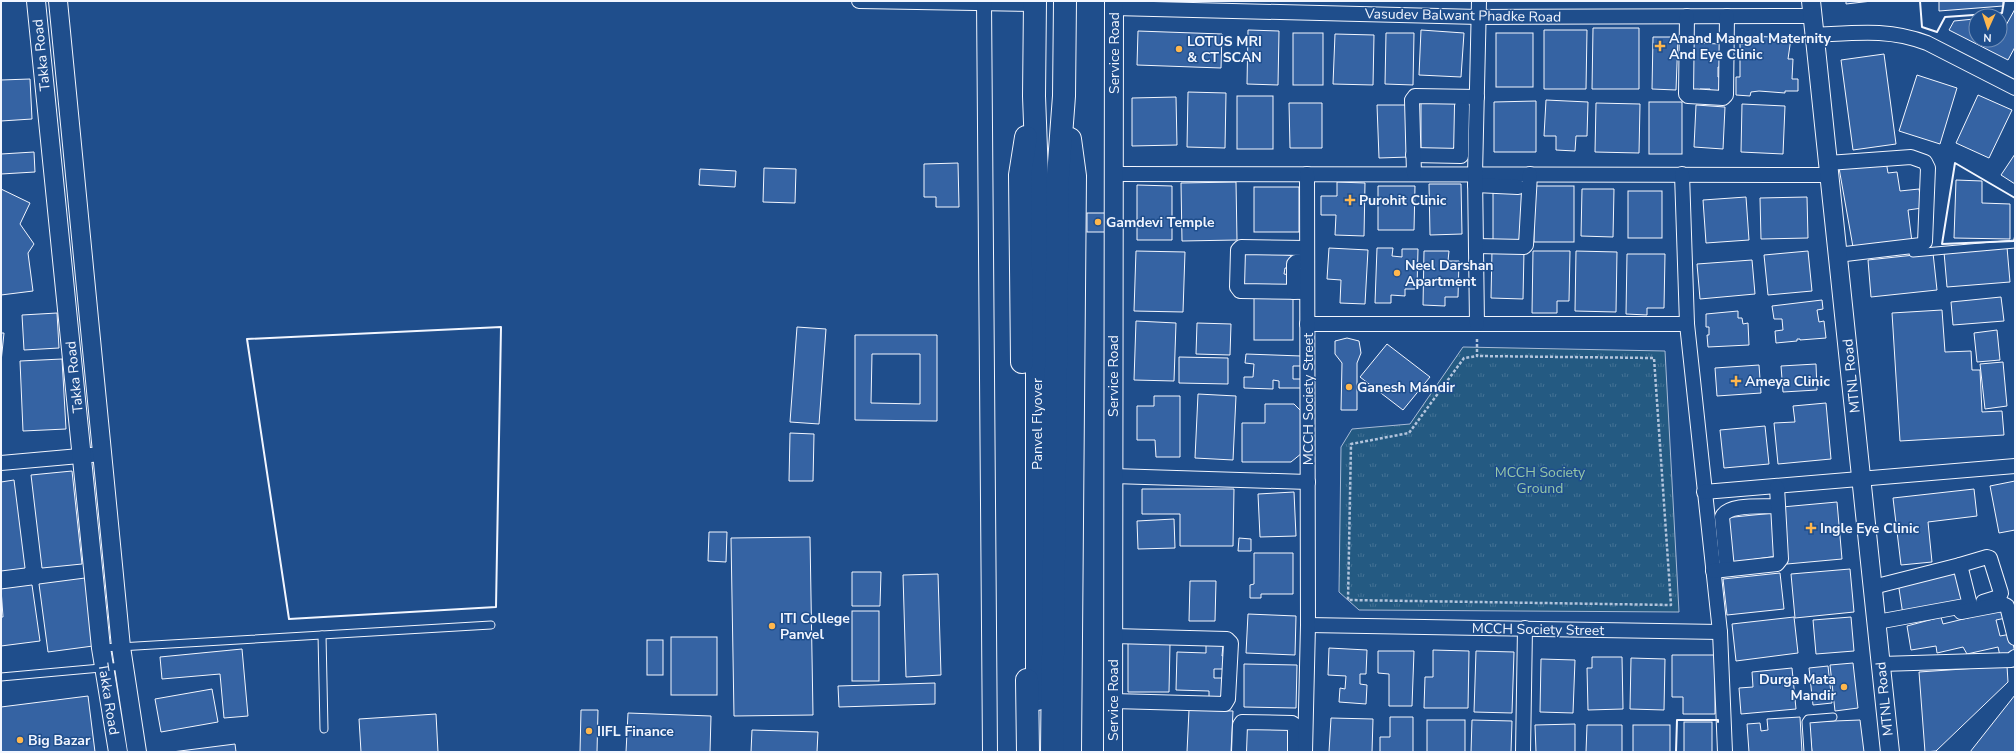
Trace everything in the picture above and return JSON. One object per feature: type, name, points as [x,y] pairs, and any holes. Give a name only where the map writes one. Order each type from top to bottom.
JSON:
[{"type":"highway","points":[[1065,1],[1064,96],[1075,176],[1070,752]]},
{"type":"highway","points":[[1028,752],[1020,176],[1034,96],[1035,2]]},
{"type":"highway","name":"Panvel Flyover","points":[[1034,96],[1048,176],[1052,752]]},
{"type":"highway","name":"Panvel Flyover","points":[[1037,752],[1048,176],[1064,96]]},
{"type":"street","name":"Takka Road","points":[[36,1],[101,648],[118,752]]},
{"type":"street","name":"Takka Road","points":[[58,1],[121,647],[137,752]]},
{"type":"street","points":[[859,1],[1035,2]]},
{"type":"street","points":[[1477,324],[1476,246],[1479,184],[1477,97],[1479,1]]},
{"type":"street","points":[[984,2],[990,752]]},
{"type":"street","name":"Vasudev Balwant Phadke Road","points":[[1114,4],[1479,17],[1727,16],[1812,8]]},
{"type":"street","name":"Service Road","points":[[1113,752],[1114,4]]},
{"type":"street","name":"MTNL Road","points":[[1812,8],[1890,752]]},
{"type":"street","points":[[1687,16],[1686,94],[1688,96],[1723,98],[1726,95],[1727,16]]},
{"type":"street","points":[[1814,35],[1877,31],[1913,37],[2015,88]]},
{"type":"street","points":[[1414,174],[1412,100],[1415,96],[1477,97]]},
{"type":"street","points":[[1462,106],[1461,156],[1479,184]]},
{"type":"street","points":[[1413,155],[1461,156]]},
{"type":"street","points":[[1114,174],[1414,174],[1479,184],[1526,184],[1682,174],[1829,169],[1912,157],[1924,162],[1928,168],[1925,242],[1921,245],[1837,257]]},
{"type":"street","points":[[1307,174],[1307,255],[1301,292],[1307,324]]},
{"type":"street","points":[[1682,174],[1687,324],[1709,538],[1720,570]]},
{"type":"street","points":[[1476,246],[1524,247],[1526,245],[1526,184]]},
{"type":"street","points":[[1301,292],[1240,291],[1237,287],[1238,250],[1242,247],[1307,255]]},
{"type":"street","name":"MCCH Society Street","points":[[1687,324],[1307,324],[1308,625],[1720,632]]},
{"type":"street","points":[[1,463],[102,454]]},
{"type":"street","points":[[1704,492],[1862,480],[2015,466]]},
{"type":"street","points":[[1113,476],[1308,482]]},
{"type":"street","points":[[1720,570],[1777,564],[1781,559],[1777,486]]},
{"type":"street","points":[[1751,489],[1752,507]]},
{"type":"street","points":[[1725,752],[1720,632],[1720,570],[1724,536],[1722,517],[1727,510],[1777,506]]},
{"type":"street","points":[[1709,538],[1724,536]]},
{"type":"street","points":[[1873,587],[1960,565],[1987,556],[1990,558],[2001,594],[1999,597],[1970,605],[1877,624]]},
{"type":"street","points":[[1960,565],[1970,605]]},
{"type":"street","points":[[1877,624],[2003,604],[2007,606],[2015,638]]},
{"type":"street","points":[[1295,752],[1300,729],[1308,625]]},
{"type":"street","points":[[1523,752],[1525,628]]},
{"type":"street","points":[[1113,636],[1227,639],[1231,643],[1228,699],[1225,704],[1113,701]]},
{"type":"street","points":[[1881,664],[2011,660],[2015,657]]},
{"type":"street","points":[[1240,752],[1240,725],[1242,722],[1292,723],[1300,729],[1305,752]]},
{"type":"lane","points":[[1837,257],[2015,244]]},
{"type":"lane","points":[[101,648],[491,625]]},
{"type":"lane","points":[[322,635],[324,729]]},
{"type":"lane","points":[[1,677],[123,666]]},
{"type":"lane","points":[[1808,752],[1806,722],[1808,719],[1833,717]]},
{"type":"path","points":[[1477,324],[1477,356]]},
{"type":"path","points":[[1477,356],[1654,358],[1671,604],[1348,600],[1351,444],[1409,433],[1464,358],[1477,356]]},
{"type":"green space","name":"MCCH Society Ground","points":[[1463,347],[1665,351],[1679,612],[1359,610],[1339,592],[1341,447],[1352,429],[1410,424]]},
{"type":"building","points":[[1846,1],[1872,1],[1846,4]]},
{"type":"building","points":[[1939,1],[2003,1],[2003,6],[1939,11]]},
{"type":"building","points":[[2015,9],[2015,47],[2008,60],[1984,48],[2008,48],[2008,22]]},
{"type":"building","points":[[1968,20],[1968,40],[1949,30],[1954,21]]},
{"type":"building","points":[[1593,28],[1639,28],[1639,89],[1592,89]]},
{"type":"building","points":[[1248,30],[1279,31],[1278,85],[1247,84]]},
{"type":"building","points":[[1421,30],[1464,33],[1461,77],[1419,75]]},
{"type":"building","points":[[1544,30],[1587,30],[1586,89],[1544,89]]},
{"type":"building","name":"LOTUS MRI & CT SCAN","points":[[1138,31],[1222,34],[1221,68],[1137,65]]},
{"type":"building","points":[[1293,33],[1323,33],[1323,85],[1293,85]]},
{"type":"building","points":[[1386,33],[1414,33],[1413,85],[1385,84]]},
{"type":"building","points":[[1496,33],[1533,33],[1533,87],[1496,87]]},
{"type":"building","points":[[1335,34],[1374,35],[1373,85],[1333,84]]},
{"type":"building","points":[[1750,36],[1791,38],[1788,59],[1793,59],[1792,79],[1798,79],[1798,91],[1785,91],[1785,93],[1759,91],[1751,92],[1750,96],[1736,95],[1736,77],[1740,77],[1740,44],[1750,44]]},
{"type":"building","points":[[1653,37],[1678,37],[1676,90],[1652,89]]},
{"type":"building","points":[[1689,43],[1723,44],[1723,67],[1718,67],[1718,77],[1723,77],[1723,94],[1710,93],[1710,89],[1700,89],[1700,93],[1688,93]]},
{"type":"building","points":[[1884,54],[1896,144],[1853,150],[1841,60]]},
{"type":"building","points":[[1917,75],[1957,88],[1940,144],[1899,131]]},
{"type":"building","points":[[30,79],[32,119],[1,121],[1,80]]},
{"type":"building","points":[[1188,92],[1226,93],[1225,148],[1187,147]]},
{"type":"building","points":[[1978,95],[2012,110],[1989,158],[1956,143]]},
{"type":"building","points":[[1237,96],[1273,96],[1273,149],[1237,149]]},
{"type":"building","points":[[1176,97],[1177,145],[1132,146],[1132,98]]},
{"type":"building","points":[[1421,99],[1459,99],[1458,150],[1421,149]]},
{"type":"building","points":[[1546,100],[1588,102],[1587,136],[1576,136],[1575,151],[1556,150],[1556,136],[1544,136]]},
{"type":"building","points":[[1536,101],[1536,152],[1494,152],[1494,102]]},
{"type":"building","points":[[1649,102],[1682,102],[1682,154],[1649,154]]},
{"type":"building","points":[[1289,103],[1322,103],[1322,148],[1290,148]]},
{"type":"building","points":[[1596,103],[1640,104],[1639,153],[1595,152]]},
{"type":"building","points":[[1742,104],[1785,106],[1783,154],[1741,152]]},
{"type":"building","points":[[1377,105],[1407,105],[1409,157],[1379,158]]},
{"type":"building","points":[[1696,105],[1725,107],[1723,149],[1694,147]]},
{"type":"building","points":[[34,152],[35,172],[1,174],[1,154]]},
{"type":"building","points":[[2015,154],[2015,184],[2001,175]]},
{"type":"building","points":[[1886,161],[1888,173],[1897,172],[1900,191],[1919,189],[1922,208],[1908,210],[1912,242],[1853,247],[1839,168]]},
{"type":"building","points":[[958,163],[959,207],[936,207],[936,197],[924,197],[924,164]]},
{"type":"building","points":[[764,168],[796,169],[795,203],[763,202]]},
{"type":"building","points":[[700,169],[736,171],[735,187],[699,185]]},
{"type":"building","points":[[1956,180],[1982,181],[1982,203],[2010,204],[2010,239],[1954,238]]},
{"type":"building","points":[[1236,182],[1237,240],[1182,241],[1181,183]]},
{"type":"building","points":[[1337,182],[1365,183],[1364,236],[1335,235],[1336,215],[1321,215],[1321,196],[1337,196]]},
{"type":"building","points":[[1429,184],[1461,184],[1462,234],[1430,235]]},
{"type":"building","points":[[1137,185],[1172,186],[1172,240],[1137,240]]},
{"type":"building","points":[[1378,186],[1415,186],[1414,230],[1378,230]]},
{"type":"building","points":[[1534,186],[1574,186],[1574,242],[1534,242]]},
{"type":"building","points":[[1254,187],[1299,187],[1299,232],[1254,232]]},
{"type":"building","points":[[1493,187],[1526,188],[1524,244],[1493,244]]},
{"type":"building","points":[[1,189],[30,203],[20,224],[34,244],[28,253],[33,291],[1,295]]},
{"type":"building","points":[[1582,189],[1614,189],[1613,237],[1581,236]]},
{"type":"building","points":[[1628,191],[1662,191],[1662,238],[1628,238]]},
{"type":"building","points":[[1746,197],[1749,240],[1706,243],[1703,200]]},
{"type":"building","points":[[1807,197],[1808,238],[1761,239],[1760,198]]},
{"type":"building","name":"Gamdevi Temple","points":[[1087,213],[1109,213],[1109,232],[1087,232]]},
{"type":"building","points":[[2007,247],[2010,282],[1947,287],[1944,252]]},
{"type":"building","points":[[1329,248],[1368,250],[1365,304],[1340,303],[1341,280],[1327,279]]},
{"type":"building","name":"Neel Darshan Apartment","points":[[1377,248],[1393,248],[1392,256],[1402,257],[1402,249],[1418,249],[1417,289],[1405,289],[1405,296],[1391,295],[1391,303],[1375,303]]},
{"type":"building","points":[[1492,250],[1524,250],[1523,299],[1491,298]]},
{"type":"building","points":[[1136,251],[1185,252],[1183,312],[1134,311]]},
{"type":"building","points":[[1424,251],[1449,251],[1448,261],[1459,261],[1458,297],[1445,297],[1445,306],[1423,305]]},
{"type":"building","points":[[1533,251],[1570,251],[1569,301],[1557,301],[1557,313],[1532,313]]},
{"type":"building","points":[[1576,251],[1617,252],[1616,312],[1575,311]]},
{"type":"building","points":[[1808,251],[1812,291],[1768,295],[1764,255]]},
{"type":"building","points":[[1242,252],[1291,255],[1291,268],[1285,268],[1284,274],[1291,275],[1290,288],[1241,288]]},
{"type":"building","points":[[1933,253],[1937,290],[1871,297],[1868,260]]},
{"type":"building","points":[[1627,254],[1665,254],[1664,308],[1647,308],[1647,315],[1626,314]]},
{"type":"building","points":[[1752,260],[1755,294],[1700,299],[1697,264]]},
{"type":"building","points":[[2001,297],[2004,321],[1953,325],[1951,302]]},
{"type":"building","points":[[1254,298],[1293,298],[1293,340],[1254,340]]},
{"type":"building","points":[[1822,300],[1823,309],[1817,310],[1819,322],[1824,321],[1826,338],[1797,339],[1797,341],[1776,343],[1775,331],[1783,330],[1782,319],[1774,319],[1772,306]]},
{"type":"building","points":[[1942,310],[1945,352],[1971,351],[1972,370],[1980,370],[1982,412],[2002,411],[2004,435],[1900,441],[1892,313]]},
{"type":"building","points":[[1738,311],[1738,318],[1742,318],[1743,324],[1748,323],[1749,345],[1708,347],[1707,335],[1709,335],[1709,327],[1706,327],[1706,314]]},
{"type":"building","points":[[57,313],[59,348],[24,350],[22,315]]},
{"type":"building","points":[[1136,321],[1176,323],[1174,381],[1134,380]]},
{"type":"building","points":[[1197,323],[1231,324],[1230,355],[1196,354]]},
{"type":"building","points":[[797,327],[826,329],[819,424],[790,422]]},
{"type":"building","points":[[1997,330],[2000,360],[1977,362],[1974,333]]},
{"type":"building","points":[[1,333],[4,333],[1,362]]},
{"type":"building","points":[[855,335],[937,335],[937,421],[855,420]],"holes":[[[872,354],[920,354],[920,404],[871,403]]]},
{"type":"building","name":"Ganesh Mandir","points":[[1347,338],[1359,341],[1361,353],[1357,363],[1357,410],[1341,410],[1342,363],[1335,354],[1335,341]]},
{"type":"building","points":[[1387,344],[1430,377],[1403,410],[1360,377]]},
{"type":"building","points":[[1246,354],[1301,356],[1301,366],[1293,366],[1293,379],[1302,379],[1302,388],[1279,388],[1279,381],[1273,380],[1273,389],[1244,388],[1244,377],[1253,377],[1254,364],[1245,363]]},
{"type":"building","points":[[1179,357],[1228,358],[1228,384],[1179,383]]},
{"type":"building","points":[[62,359],[66,429],[23,431],[20,361]]},
{"type":"building","points":[[2003,362],[2007,406],[1985,409],[1980,364]]},
{"type":"building","points":[[1816,364],[1817,390],[1783,392],[1781,366]]},
{"type":"building","points":[[1759,365],[1761,393],[1717,396],[1715,368]]},
{"type":"building","points":[[1198,394],[1236,396],[1233,460],[1195,458]]},
{"type":"building","points":[[1154,396],[1180,396],[1180,457],[1156,457],[1155,440],[1137,440],[1137,406],[1154,406]]},
{"type":"building","points":[[1826,403],[1831,459],[1778,464],[1774,423],[1795,422],[1793,406]]},
{"type":"building","points":[[1265,404],[1294,404],[1302,412],[1302,453],[1291,462],[1242,462],[1242,423],[1265,423]]},
{"type":"building","points":[[1765,426],[1769,464],[1724,468],[1720,430]]},
{"type":"building","points":[[790,433],[814,434],[813,481],[789,481]]},
{"type":"building","points":[[72,471],[82,564],[42,568],[31,475]]},
{"type":"building","points":[[14,480],[25,568],[1,571],[1,482]]},
{"type":"building","points":[[2015,481],[2015,530],[1999,533],[1990,486]]},
{"type":"building","points":[[1142,489],[1234,489],[1233,546],[1180,546],[1180,514],[1142,514]]},
{"type":"building","points":[[1974,489],[1977,516],[1928,522],[1932,562],[1901,565],[1893,498]]},
{"type":"building","points":[[1294,492],[1296,536],[1260,537],[1258,494]]},
{"type":"building","points":[[1837,502],[1842,559],[1787,564],[1782,507]]},
{"type":"building","points":[[1774,513],[1778,556],[1728,563],[1724,518]]},
{"type":"building","points":[[1174,519],[1175,548],[1138,549],[1137,521]]},
{"type":"building","points":[[709,532],[727,532],[726,562],[708,561]]},
{"type":"building","name":"ITI College Panvel","points":[[810,537],[813,715],[734,716],[731,538]]},
{"type":"building","points":[[1239,538],[1251,539],[1251,551],[1238,551]]},
{"type":"building","points":[[1254,553],[1293,553],[1293,594],[1261,594],[1261,598],[1250,598],[1250,585],[1254,584]]},
{"type":"building","points":[[1850,569],[1854,612],[1795,618],[1791,574]]},
{"type":"building","points":[[1955,569],[1963,602],[1903,615],[1898,582]]},
{"type":"building","points":[[852,572],[881,572],[880,606],[852,606]]},
{"type":"building","points":[[1780,573],[1784,609],[1727,615],[1723,579]]},
{"type":"building","points":[[938,574],[941,675],[906,677],[903,575]]},
{"type":"building","points":[[85,578],[93,646],[48,652],[39,584]]},
{"type":"building","points":[[1190,581],[1216,581],[1215,621],[1189,621]]},
{"type":"building","points":[[32,585],[40,641],[1,646],[1,617],[3,617],[1,589]]},
{"type":"building","points":[[2004,609],[2006,618],[1996,620],[2000,636],[2011,634],[2015,653],[2000,656],[1998,647],[1967,654],[1963,647],[1937,653],[1936,646],[1911,650],[1907,626],[1941,617],[1943,624]]},
{"type":"building","points":[[852,611],[879,611],[879,681],[852,681]]},
{"type":"building","points":[[1248,614],[1296,616],[1295,655],[1246,653]]},
{"type":"building","points":[[1794,617],[1798,653],[1736,661],[1732,624]]},
{"type":"building","points":[[1851,617],[1854,651],[1816,654],[1813,620]]},
{"type":"building","points":[[671,637],[717,637],[717,695],[671,695]]},
{"type":"building","points":[[647,640],[663,640],[663,675],[647,675]]},
{"type":"building","points":[[1128,643],[1170,644],[1169,692],[1128,692]]},
{"type":"building","points":[[1206,645],[1223,645],[1222,656],[1226,655],[1225,669],[1214,669],[1214,678],[1225,678],[1225,699],[1209,699],[1209,691],[1176,690],[1177,652],[1206,653]]},
{"type":"building","points":[[1329,648],[1367,650],[1366,674],[1360,674],[1360,684],[1367,685],[1366,704],[1339,702],[1340,688],[1345,689],[1346,676],[1328,675]]},
{"type":"building","points":[[242,649],[248,716],[224,718],[220,674],[162,679],[160,657]]},
{"type":"building","points":[[1433,650],[1469,651],[1468,708],[1424,708],[1425,677],[1433,677]]},
{"type":"building","points":[[1378,651],[1414,651],[1412,706],[1389,706],[1389,674],[1378,673]]},
{"type":"building","points":[[1476,651],[1514,652],[1512,713],[1474,712]]},
{"type":"building","points":[[1672,655],[1715,655],[1715,714],[1683,714],[1683,697],[1672,697]]},
{"type":"building","points":[[1592,657],[1622,657],[1623,709],[1588,710],[1587,668],[1592,668]]},
{"type":"building","points":[[1631,658],[1665,659],[1664,710],[1630,709]]},
{"type":"building","points":[[1541,659],[1575,660],[1573,713],[1540,712]]},
{"type":"building","name":"Durga Mata Mandir","points":[[1853,663],[1858,708],[1835,711],[1830,665]]},
{"type":"building","points":[[1244,664],[1297,665],[1296,708],[1244,707]]},
{"type":"building","points":[[1828,666],[1832,703],[1813,705],[1809,668]]},
{"type":"building","points":[[2007,666],[2008,682],[1936,751],[1925,752],[1919,672]]},
{"type":"building","points":[[1792,668],[1796,709],[1741,714],[1739,688],[1753,687],[1752,672]]},
{"type":"building","points":[[935,683],[935,704],[839,707],[838,686]]},
{"type":"building","points":[[212,689],[218,722],[161,732],[155,699]]},
{"type":"building","points":[[2015,695],[2015,752],[1970,752]]},
{"type":"building","points":[[88,696],[95,752],[1,752],[1,707]]},
{"type":"building","name":"IIFL Finance","points":[[581,710],[598,710],[597,752],[580,752]]},
{"type":"building","points":[[1189,710],[1233,711],[1231,752],[1187,752]]},
{"type":"building","points":[[628,713],[711,716],[710,752],[626,752]]},
{"type":"building","points":[[436,714],[438,752],[361,752],[359,719]]},
{"type":"building","points":[[1390,717],[1413,717],[1413,752],[1380,752],[1380,737],[1390,737]]},
{"type":"building","points":[[1800,717],[1802,752],[1749,752],[1747,724],[1760,723],[1761,731],[1768,730],[1767,719]]},
{"type":"building","points":[[1331,718],[1373,719],[1372,752],[1329,752]]},
{"type":"building","points":[[1427,720],[1465,720],[1465,752],[1427,752]]},
{"type":"building","points":[[1472,720],[1512,721],[1511,752],[1471,752]]},
{"type":"building","points":[[1860,720],[1864,752],[1812,752],[1809,722]]},
{"type":"building","points":[[1684,722],[1712,722],[1712,752],[1684,752]]},
{"type":"building","points":[[1575,724],[1575,752],[1536,752],[1535,725]]},
{"type":"building","points":[[1243,725],[1293,727],[1293,752],[1242,752]]},
{"type":"building","points":[[1587,725],[1622,725],[1622,752],[1586,752]]},
{"type":"building","points":[[1633,725],[1670,725],[1670,752],[1633,752]]},
{"type":"building","points":[[752,730],[818,732],[817,752],[751,752]]},
{"type":"building","points":[[235,744],[236,752],[172,752]]},
{"type":"wall","points":[[1920,1],[1922,27],[1937,32],[1945,17],[2002,13],[2004,1]]},
{"type":"wall","points":[[2015,198],[1955,163],[1942,244],[2014,241],[2015,237]]},
{"type":"wall","points":[[501,327],[496,607],[289,619],[247,339],[501,327]]},
{"type":"wall","points":[[1676,752],[1677,720],[1718,720],[1718,722]]},
{"type":"place","name":"Anand Mangal Maternity And Eye Clinic","points":[[1660,46]]},
{"type":"place","name":"LOTUS MRI & CT SCAN","points":[[1179,49]]},
{"type":"place","name":"Purohit Clinic","points":[[1350,200]]},
{"type":"place","name":"Gamdevi Temple","points":[[1098,222]]},
{"type":"place","name":"Neel Darshan Apartment","points":[[1397,273]]},
{"type":"place","name":"Ameya Clinic","points":[[1736,381]]},
{"type":"place","name":"Ganesh Mandir","points":[[1349,387]]},
{"type":"place","name":"Ingle Eye Clinic","points":[[1811,528]]},
{"type":"place","name":"ITI College Panvel","points":[[772,626]]},
{"type":"place","name":"Durga Mata Mandir","points":[[1844,687]]},
{"type":"place","name":"IIFL Finance","points":[[589,731]]},
{"type":"place","name":"Big Bazar","points":[[20,740]]}]
